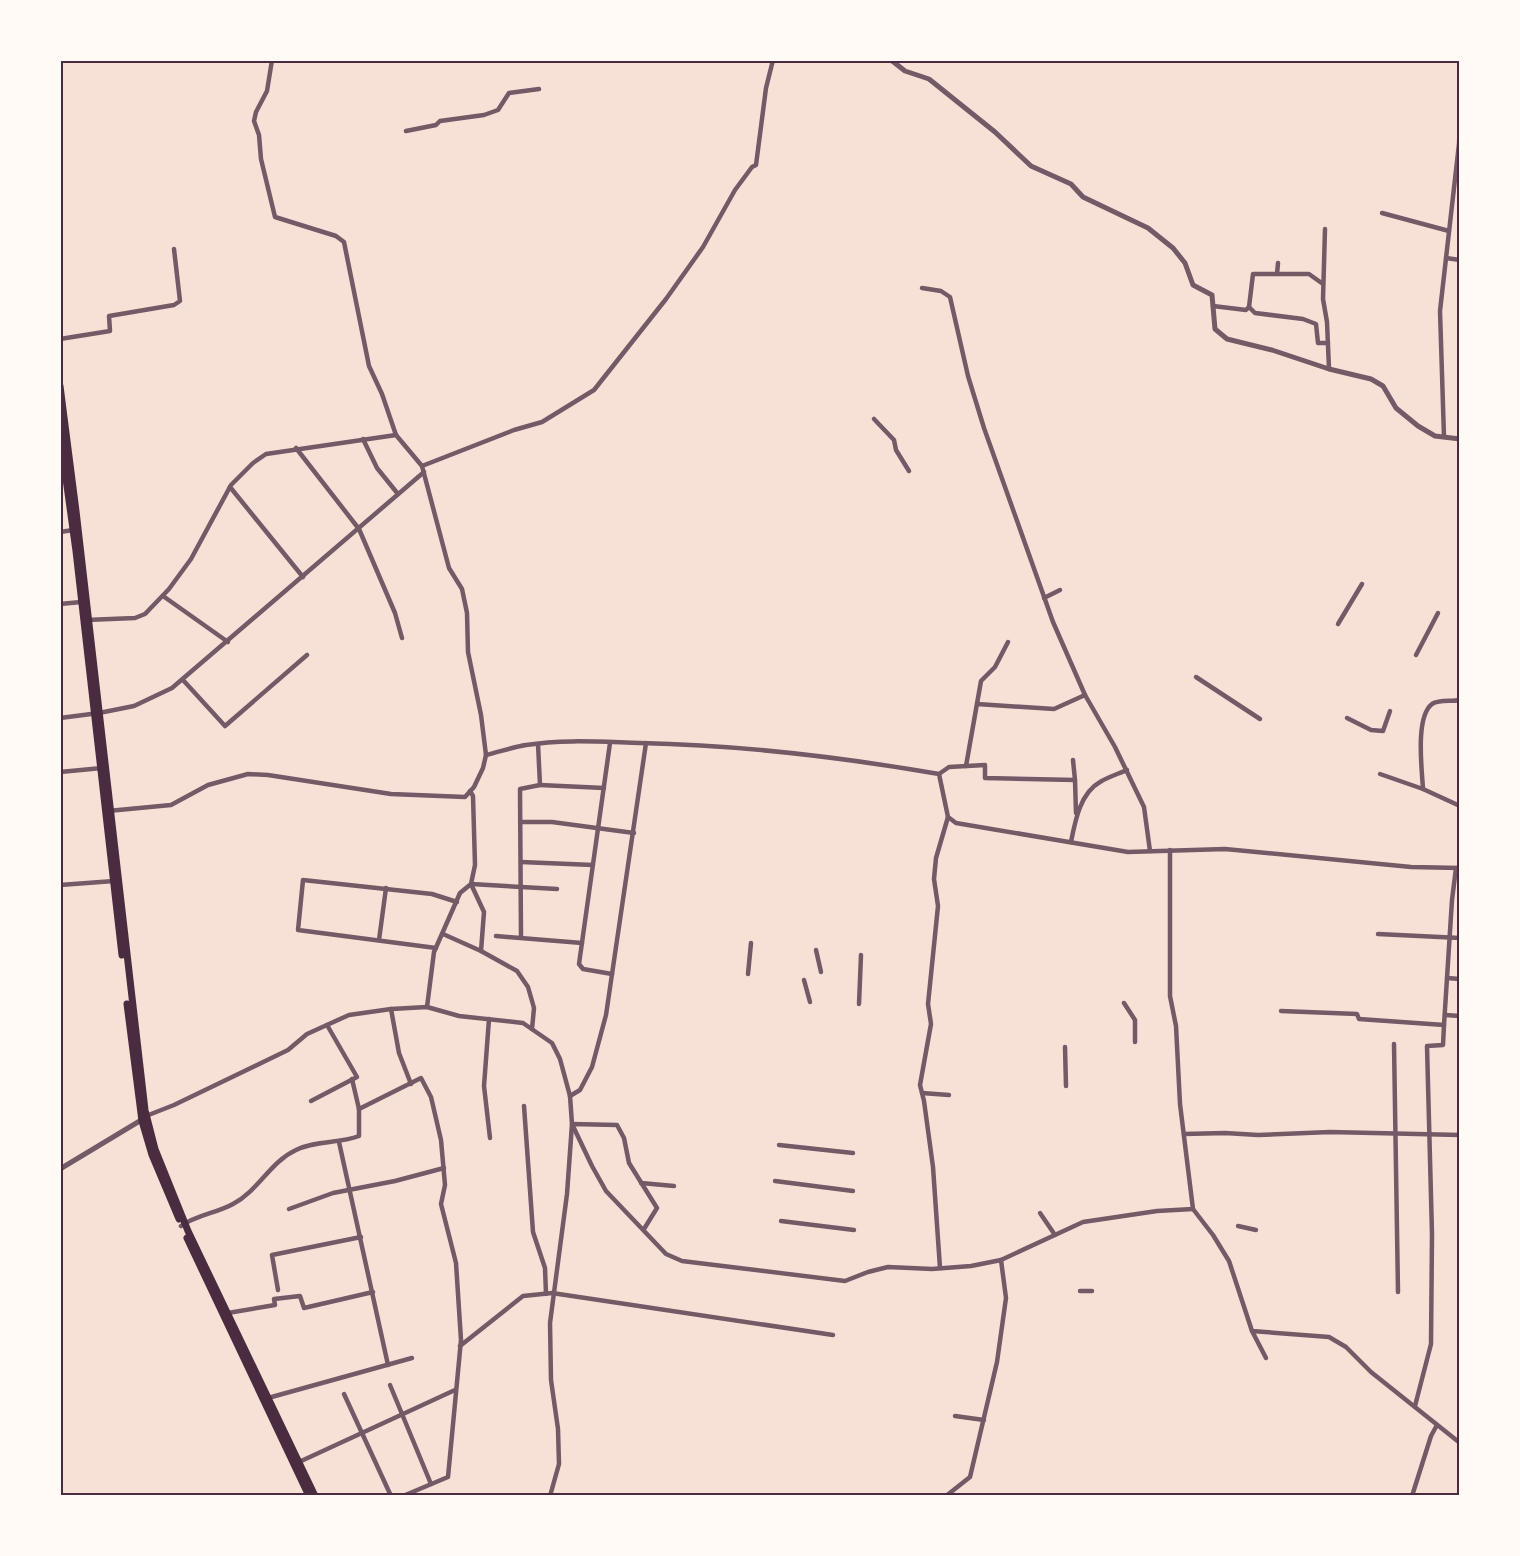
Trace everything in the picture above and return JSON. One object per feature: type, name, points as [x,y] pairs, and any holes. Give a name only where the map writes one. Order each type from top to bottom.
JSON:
[{"type":"main road","points":[[60,386],[64,451],[81,602],[86,620]]},
{"type":"main road","points":[[60,435],[86,620],[144,1118],[183,1224],[273,1413],[309,1496]]},
{"type":"main road","points":[[183,1224],[315,1496]]},
{"type":"street","points":[[108,811],[171,805],[208,785],[248,774],[391,794],[465,796],[483,768],[486,755],[481,715],[468,652],[462,589],[449,567],[422,466],[396,435],[382,394],[369,366],[344,242],[336,236],[275,217],[261,159],[259,135],[254,121],[267,91],[272,60]]},
{"type":"street","points":[[422,466],[514,430],[542,422],[594,390],[666,299],[703,247],[735,190],[756,165],[772,60]]},
{"type":"street","points":[[891,60],[905,71],[929,79],[994,132],[1031,166],[1071,184],[1083,197],[1148,228],[1173,248],[1185,263],[1193,285],[1212,295],[1215,329],[1227,339],[1371,379],[1383,386],[1396,408],[1418,426],[1435,436],[1460,439]]},
{"type":"street","points":[[406,131],[436,125],[440,121],[484,115],[498,110],[509,93],[539,89]]},
{"type":"street","points":[[1444,437],[1440,311],[1460,144],[1460,119]]},
{"type":"street","points":[[1383,213],[1449,231]]},
{"type":"street","points":[[1325,229],[1323,299],[1327,322],[1329,369]]},
{"type":"street","points":[[60,339],[110,331],[109,316],[174,305],[180,301],[174,249]]},
{"type":"street","points":[[1446,258],[1460,260]]},
{"type":"street","points":[[1277,274],[1278,263]]},
{"type":"street","points":[[1323,284],[1309,274],[1253,274],[1249,307],[1255,314],[1303,319],[1316,324],[1318,344],[1328,343]]},
{"type":"street","points":[[922,288],[941,291],[950,297],[968,376],[984,428],[1044,598],[1085,695],[1127,770],[1144,807],[1150,851]]},
{"type":"street","points":[[1213,306],[1244,310],[1249,307]]},
{"type":"street","points":[[874,419],[894,440],[896,450],[909,471]]},
{"type":"street","points":[[86,620],[135,618],[145,614],[190,559],[230,488],[253,463],[266,454],[396,435]]},
{"type":"street","points":[[363,439],[377,468],[398,495]]},
{"type":"street","points":[[296,448],[359,529],[395,613],[402,638]]},
{"type":"street","points":[[60,718],[134,706],[172,688],[424,472]]},
{"type":"street","points":[[230,488],[303,577]]},
{"type":"street","points":[[60,532],[73,530]]},
{"type":"street","points":[[1338,624],[1362,584]]},
{"type":"street","points":[[1044,598],[1060,590]]},
{"type":"street","points":[[162,596],[228,642]]},
{"type":"street","points":[[60,604],[81,602]]},
{"type":"street","points":[[1416,655],[1438,613]]},
{"type":"street","points":[[966,766],[981,681],[994,667],[1008,642]]},
{"type":"street","points":[[183,680],[225,726],[307,655]]},
{"type":"street","points":[[1196,676],[1260,718]]},
{"type":"street","points":[[977,704],[1054,709],[1085,695]]},
{"type":"street","points":[[1423,789],[1420,741],[1425,714],[1432,704],[1460,700]]},
{"type":"street","points":[[1347,718],[1371,730],[1383,731],[1390,711]]},
{"type":"street","points":[[610,743],[579,964],[580,968],[612,974]]},
{"type":"street","points":[[570,1096],[580,1090],[592,1066],[606,1015],[646,743]]},
{"type":"street","points":[[486,755],[538,744],[700,744],[782,750],[939,774],[949,767],[985,765],[985,778],[1075,780]]},
{"type":"street","points":[[538,744],[540,785]]},
{"type":"street","points":[[1073,760],[1077,816]]},
{"type":"street","points":[[60,772],[103,769]]},
{"type":"street","points":[[1071,842],[1077,816],[1085,798],[1097,783],[1127,770]]},
{"type":"street","points":[[939,774],[948,817],[936,858],[934,879],[938,906],[928,1004],[931,1024],[920,1085],[933,1167],[940,1268]]},
{"type":"street","points":[[1380,774],[1423,789],[1460,806]]},
{"type":"street","points":[[521,938],[520,789],[540,785],[604,788]]},
{"type":"street","points":[[470,791],[473,796],[475,854],[471,884],[484,912],[481,951]]},
{"type":"street","points":[[948,817],[957,823],[1128,852],[1225,849],[1411,867],[1458,868],[1452,900],[1443,1045],[1427,1046],[1430,1134],[1431,1344],[1415,1406]]},
{"type":"street","points":[[520,822],[552,822],[634,833]]},
{"type":"street","points":[[944,829],[957,823]]},
{"type":"street","points":[[1170,850],[1170,996],[1176,1026],[1192,1209],[1213,1235],[1229,1261],[1252,1331],[1266,1358]]},
{"type":"street","points":[[522,862],[593,866]]},
{"type":"street","points":[[436,948],[298,930],[303,880],[432,894],[457,902]]},
{"type":"street","points":[[60,885],[116,881]]},
{"type":"street","points":[[427,1007],[434,952],[460,893],[471,884],[557,889]]},
{"type":"street","points":[[379,940],[386,888]]},
{"type":"street","points":[[1452,900],[1460,902]]},
{"type":"street","points":[[443,934],[481,951],[517,972],[528,987],[534,1008],[532,1029]]},
{"type":"street","points":[[1378,934],[1460,938]]},
{"type":"street","points":[[496,936],[582,943]]},
{"type":"street","points":[[748,974],[751,943]]},
{"type":"street","points":[[816,950],[821,972]]},
{"type":"street","points":[[859,1004],[861,955]]},
{"type":"street","points":[[1447,978],[1460,979]]},
{"type":"street","points":[[804,980],[810,1002]]},
{"type":"street","points":[[1124,1003],[1135,1020],[1136,1042]]},
{"type":"street","points":[[60,1169],[144,1118],[288,1050],[307,1034],[349,1015],[427,1007],[459,1016],[523,1023],[532,1029],[552,1043],[561,1059],[570,1096],[572,1124],[567,1194],[552,1293],[550,1323],[551,1380],[558,1429],[559,1464],[550,1496]]},
{"type":"street","points":[[390,1009],[399,1053],[411,1084]]},
{"type":"street","points":[[1281,1011],[1357,1014],[1359,1019],[1444,1025]]},
{"type":"street","points":[[1445,1015],[1460,1016]]},
{"type":"street","points":[[489,1019],[484,1086],[490,1138]]},
{"type":"street","points":[[311,1101],[357,1077],[327,1025]]},
{"type":"street","points":[[1394,1044],[1398,1292]]},
{"type":"street","points":[[1065,1047],[1066,1086]]},
{"type":"street","points":[[359,1108],[421,1078],[431,1097],[441,1140],[444,1168],[441,1204],[456,1263],[460,1346],[448,1477],[404,1496]]},
{"type":"street","points":[[183,1224],[232,1205],[256,1188],[278,1161],[297,1149],[329,1140],[344,1142],[359,1136],[359,1108],[352,1079]]},
{"type":"street","points":[[922,1093],[949,1095]]},
{"type":"street","points":[[524,1106],[533,1232],[545,1268],[546,1294]]},
{"type":"street","points":[[572,1124],[606,1191],[666,1254],[682,1261],[845,1281],[888,1267],[940,1268],[971,1266],[1001,1260],[1083,1222],[1157,1211],[1192,1209]]},
{"type":"street","points":[[572,1124],[617,1125],[624,1138],[629,1163],[657,1208],[644,1229]]},
{"type":"street","points":[[1184,1134],[1460,1135]]},
{"type":"street","points":[[339,1142],[388,1365]]},
{"type":"street","points":[[779,1145],[853,1153]]},
{"type":"street","points":[[289,1209],[333,1193],[395,1181],[444,1168]]},
{"type":"street","points":[[775,1181],[853,1191]]},
{"type":"street","points":[[641,1183],[674,1186]]},
{"type":"street","points":[[1040,1213],[1055,1234]]},
{"type":"street","points":[[781,1221],[854,1230]]},
{"type":"street","points":[[1238,1226],[1256,1230]]},
{"type":"street","points":[[278,1290],[272,1255],[361,1237]]},
{"type":"street","points":[[946,1496],[970,1477],[984,1420],[998,1356],[1006,1298],[1001,1260]]},
{"type":"street","points":[[1080,1291],[1092,1291]]},
{"type":"street","points":[[228,1313],[275,1305],[274,1299],[300,1296],[304,1308],[373,1292]]},
{"type":"street","points":[[460,1346],[523,1296],[552,1293],[833,1335]]},
{"type":"street","points":[[1252,1331],[1329,1337],[1346,1347],[1371,1372],[1460,1443]]},
{"type":"street","points":[[268,1398],[412,1359]]},
{"type":"street","points":[[390,1385],[431,1484]]},
{"type":"street","points":[[299,1462],[455,1390]]},
{"type":"street","points":[[344,1394],[391,1496]]},
{"type":"street","points":[[955,1416],[984,1420]]},
{"type":"street","points":[[1412,1496],[1431,1436],[1437,1425]]}]
